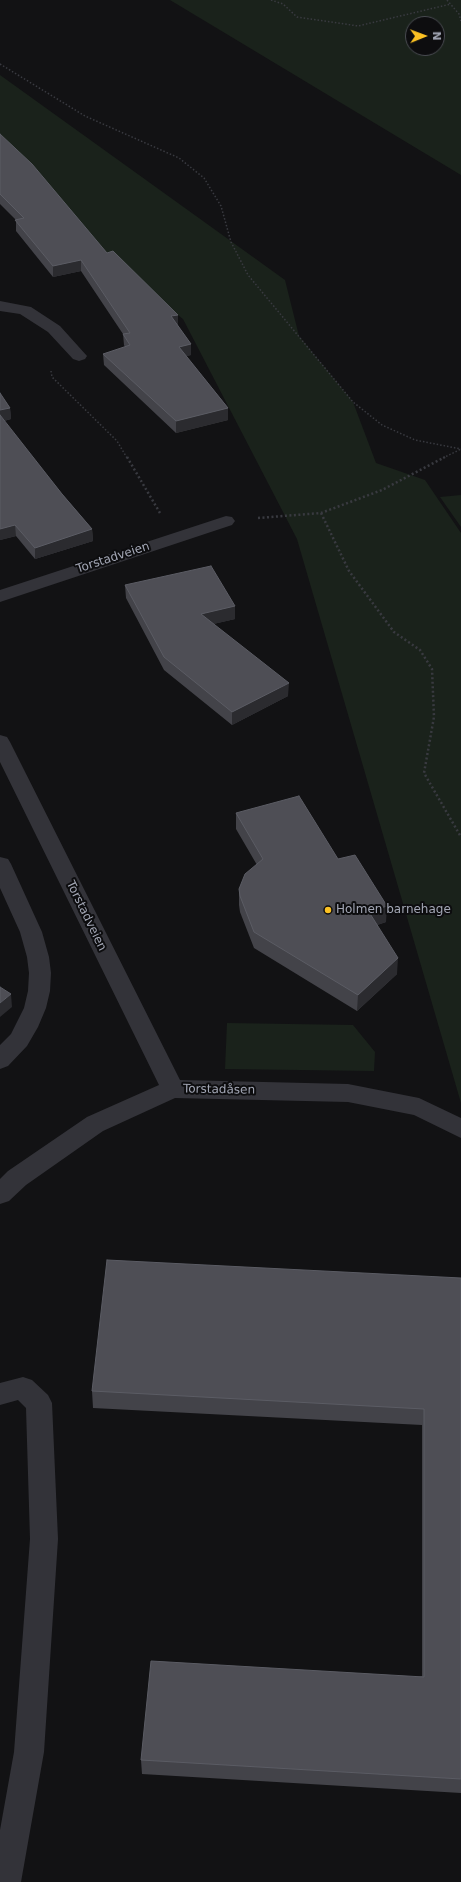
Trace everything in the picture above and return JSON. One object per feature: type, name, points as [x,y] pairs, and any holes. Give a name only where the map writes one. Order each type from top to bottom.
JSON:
[{"type":"street","points":[[0,306],[25,310],[54,329],[79,356]]},
{"type":"street","name":"Torstadveien","points":[[0,596],[226,521]]},
{"type":"street","name":"Torstadveien","points":[[0,742],[173,1089]]},
{"type":"street","points":[[0,864],[31,932],[38,957],[40,973],[39,991],[35,1008],[27,1027],[19,1040],[0,1060]]},
{"type":"street","name":"Torstadåsen","points":[[0,1194],[17,1178],[95,1124],[173,1089],[348,1093],[419,1107],[461,1129]]},
{"type":"street","points":[[0,1394],[22,1388],[39,1403],[44,1539],[29,1752],[6,1882]]},
{"type":"path","points":[[271,0],[283,4],[297,17],[358,26],[451,4]]},
{"type":"path","points":[[447,0],[461,21]]},
{"type":"path","points":[[0,64],[35,87],[85,116],[179,158],[204,178],[221,206],[231,242],[248,275],[353,402],[382,425],[415,440],[461,449]]},
{"type":"path","points":[[54,329],[45,352],[52,377],[117,441],[175,538]]},
{"type":"path","points":[[226,521],[321,513],[382,490],[461,449]]},
{"type":"path","points":[[321,513],[349,571],[394,632],[420,650],[432,669],[434,717],[424,773],[461,838]]},
{"type":"shaded area","points":[[170,0],[461,0],[461,175]]},
{"type":"shaded area","points":[[0,75],[285,280],[299,336],[353,402],[376,463],[425,480],[461,533],[461,1103],[297,539],[183,319],[0,178]]},
{"type":"shaded area","points":[[461,495],[461,527],[440,497]]},
{"type":"shaded area","points":[[227,1023],[353,1025],[375,1052],[374,1071],[225,1069]]},
{"type":"building","points":[[0,134],[32,164],[107,253],[113,251],[178,315],[171,316],[191,344],[179,347],[228,408],[176,421],[103,354],[130,345],[123,334],[130,333],[81,260],[53,266],[15,220],[24,218],[0,194]]},
{"type":"building","points":[[0,393],[10,408],[0,410]]},
{"type":"building","points":[[0,415],[62,494],[92,529],[35,548],[15,525],[0,529]]},
{"type":"building","points":[[211,566],[235,606],[201,614],[289,683],[232,712],[164,657],[125,585]]},
{"type":"building","points":[[299,796],[338,859],[355,855],[387,906],[369,912],[398,958],[358,995],[254,932],[240,896],[239,889],[245,874],[263,859],[236,813]]},
{"type":"building","points":[[0,987],[11,994],[0,1003]]},
{"type":"building","points":[[107,1260],[461,1278],[461,1779],[141,1760],[151,1661],[424,1677],[424,1409],[92,1391]]},
{"type":"place","name":"Holmen barnehage","points":[[328,910]]}]
